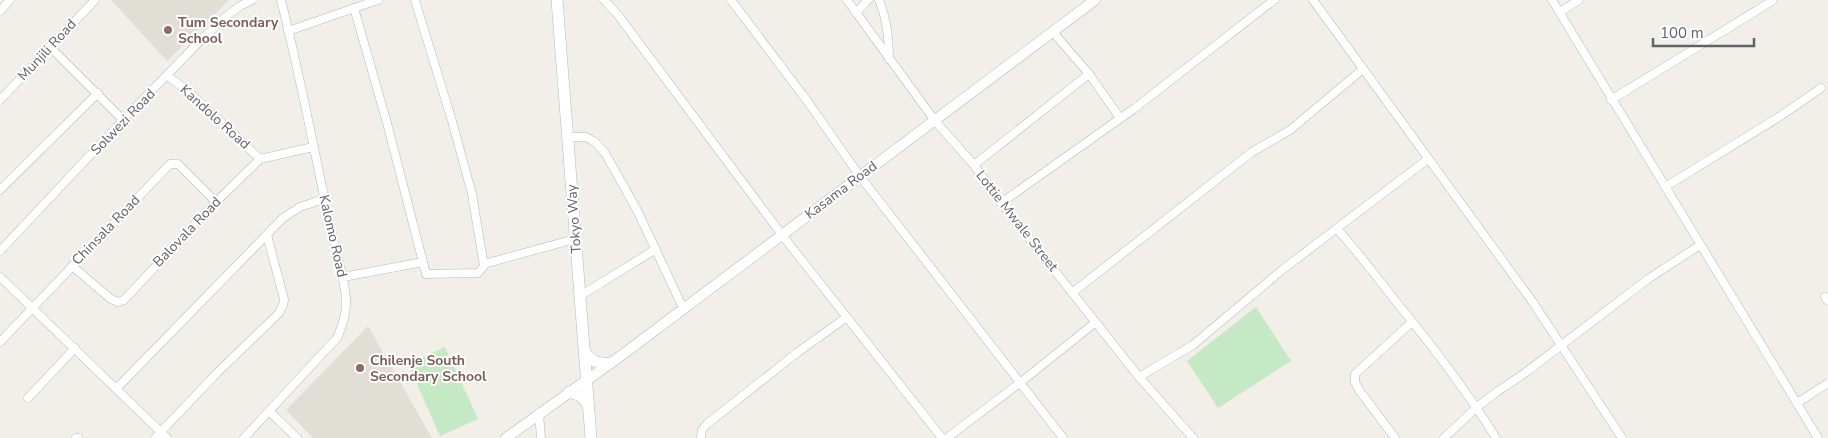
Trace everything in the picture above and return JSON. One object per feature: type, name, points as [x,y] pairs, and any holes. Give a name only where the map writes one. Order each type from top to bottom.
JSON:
[{"type":"main road","name":"Tokyo Way","points":[[557,0],[591,438]]},
{"type":"main road","points":[[585,352],[591,360],[600,364],[610,363]]},
{"type":"main road","points":[[569,392],[584,398],[588,406]]},
{"type":"street","points":[[0,10],[10,0]]},
{"type":"street","name":"Solwezi Road","points":[[0,251],[80,168],[123,120],[223,19],[240,6],[252,0]]},
{"type":"street","name":"Kalomo Road","points":[[244,438],[337,338],[344,323],[346,300],[343,277],[324,199],[281,0]]},
{"type":"street","points":[[288,31],[378,0]]},
{"type":"street","points":[[354,8],[388,123],[426,274],[478,273],[482,270],[484,264],[474,201],[415,0]]},
{"type":"street","points":[[604,0],[618,15],[692,112],[782,235],[942,438]]},
{"type":"street","points":[[731,0],[808,102],[859,175],[1063,438]]},
{"type":"street","name":"Lottie Mwale Street","points":[[847,0],[935,121],[974,165],[1001,203],[1072,293],[1193,438]]},
{"type":"street","points":[[856,13],[868,0]]},
{"type":"street","points":[[879,0],[883,8],[890,39],[889,59]]},
{"type":"street","name":"Kasama Road","points":[[506,438],[684,308],[1095,0]]},
{"type":"street","points":[[1001,203],[1190,67],[1274,0]]},
{"type":"street","points":[[1313,0],[1532,302],[1622,438]]},
{"type":"street","points":[[1552,0],[1818,438]]},
{"type":"street","points":[[1560,12],[1579,0]]},
{"type":"street","name":"Munjili Road","points":[[0,100],[91,1]]},
{"type":"street","points":[[1612,100],[1772,1]]},
{"type":"street","points":[[1052,31],[1089,74],[1120,118]]},
{"type":"street","points":[[50,47],[123,120]]},
{"type":"street","points":[[1072,293],[1252,152],[1290,130],[1363,69]]},
{"type":"street","points":[[974,165],[1089,74]]},
{"type":"street","name":"Kandolo Road","points":[[168,76],[190,92],[260,159]]},
{"type":"street","points":[[1665,187],[1779,117],[1822,88]]},
{"type":"street","points":[[0,190],[98,93]]},
{"type":"street","points":[[568,137],[586,137],[595,142],[605,154],[637,210],[684,308]]},
{"type":"street","points":[[260,159],[313,148]]},
{"type":"street","name":"Balovala Road","points":[[72,266],[111,299],[118,302],[124,300],[216,202],[260,159]]},
{"type":"street","points":[[1140,376],[1193,345],[1282,270],[1428,159]]},
{"type":"street","name":"Chinsala Road","points":[[0,342],[170,164],[178,164],[216,202]]},
{"type":"street","points":[[117,388],[283,218],[292,212],[324,199]]},
{"type":"street","points":[[1337,229],[1477,407],[1496,438]]},
{"type":"street","points":[[158,435],[279,313],[284,299],[267,235]]},
{"type":"street","points":[[484,264],[575,239]]},
{"type":"street","points":[[1444,438],[1477,407],[1562,346],[1648,279],[1700,245]]},
{"type":"street","points":[[580,296],[656,250]]},
{"type":"street","points":[[343,277],[423,262]]},
{"type":"street","points":[[0,277],[117,388],[158,435],[167,438]]},
{"type":"street","points":[[701,438],[702,430],[707,424],[798,352],[848,317]]},
{"type":"street","points":[[947,438],[1096,322]]},
{"type":"street","points":[[1395,438],[1359,390],[1355,382],[1355,374],[1412,322]]},
{"type":"street","points":[[28,398],[75,348]]},
{"type":"street","points":[[1797,403],[1828,384]]},
{"type":"street","points":[[270,412],[297,438]]},
{"type":"street","points":[[539,413],[542,438]]},
{"type":"shaded area","name":"Tum Secondary School","points":[[111,0],[229,0],[167,61]]},
{"type":"shaded area","name":"Chilenje South Secondary School","points":[[368,326],[432,438],[313,438],[286,410]]},
{"type":"green space","points":[[1256,307],[1291,361],[1218,408],[1187,361]]},
{"type":"green space","points":[[445,347],[478,419],[440,436],[408,364]]},
{"type":"place","name":"Tum Secondary School","points":[[168,30]]},
{"type":"place","name":"Chilenje South Secondary School","points":[[360,368]]}]
